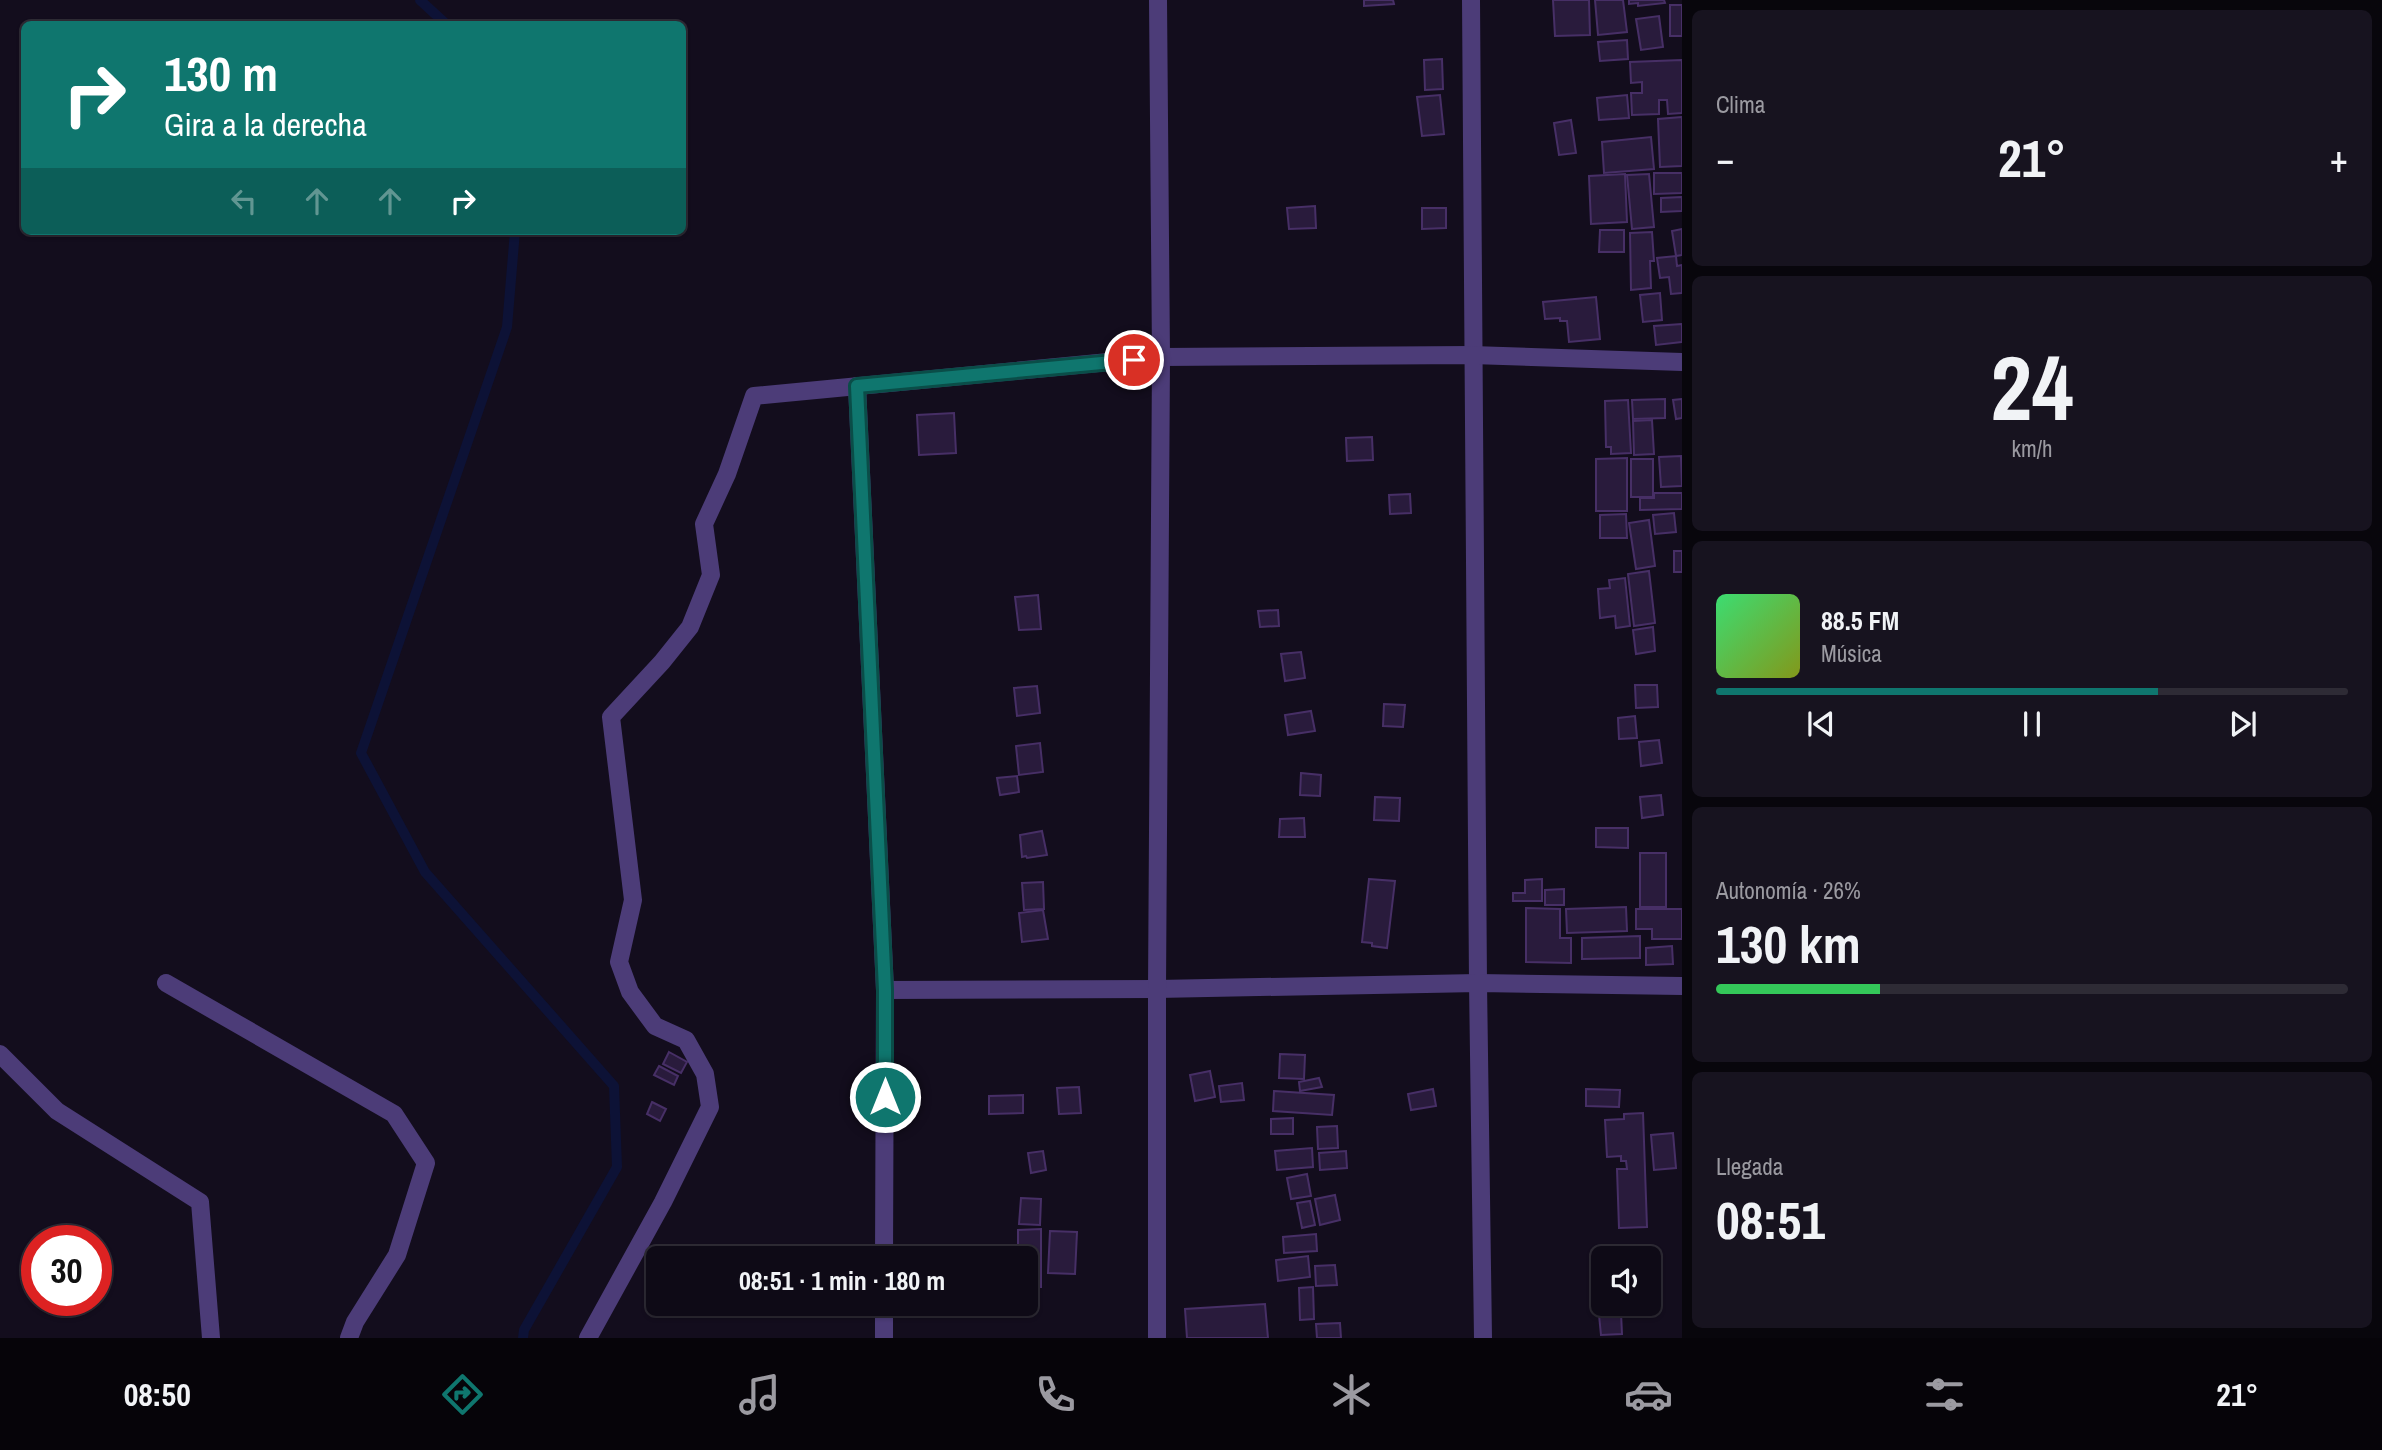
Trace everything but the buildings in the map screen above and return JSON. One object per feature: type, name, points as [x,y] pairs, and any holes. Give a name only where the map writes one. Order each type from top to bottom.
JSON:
[{"type":"street","points":[[1157,1338],[1161,357],[1158,0]]},
{"type":"street","points":[[1471,0],[1472,355],[1483,1338]]},
{"type":"street","points":[[587,1338],[663,1202],[710,1107],[705,1074],[686,1040],[654,1026],[630,992],[619,962],[633,900],[611,717],[690,627],[711,575],[704,524],[727,474],[754,396],[1161,357],[1472,355],[1682,362]]},
{"type":"street","points":[[857,386],[885,990],[884,1246]]},
{"type":"street","points":[[166,983],[394,1114],[426,1163],[397,1255],[355,1322],[349,1338]]},
{"type":"street","points":[[885,990],[1157,989],[1478,983],[1682,986]]},
{"type":"street","points":[[0,1054],[57,1111],[200,1202],[211,1338]]},
{"type":"street","points":[[884,1316],[884,1338]]},
{"type":"waterway","points":[[420,0],[443,21]]},
{"type":"waterway","points":[[515,235],[507,327],[361,753],[425,872],[614,1086],[617,1167],[524,1330],[523,1338]]},
{"type":"route","points":[[885,1097],[885,990],[857,386],[1134,360]]}]
